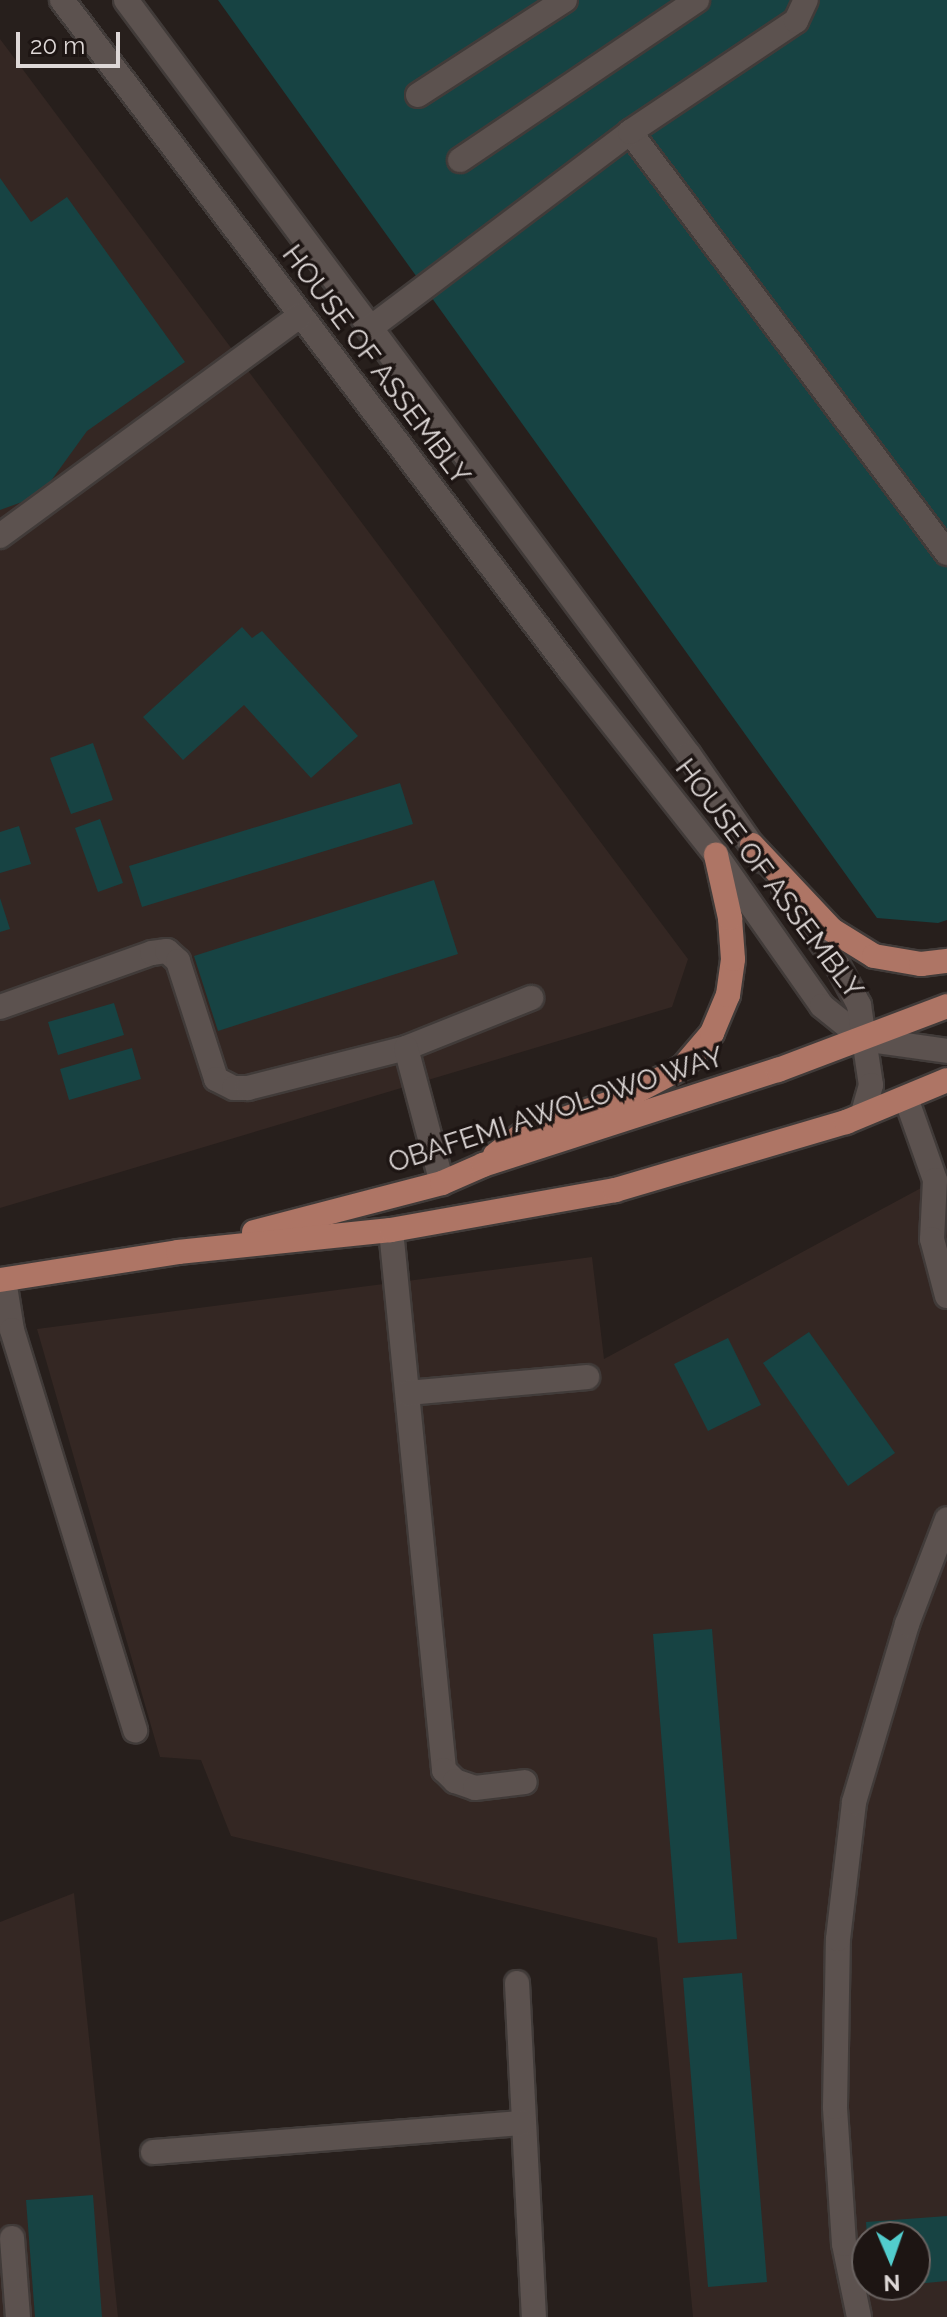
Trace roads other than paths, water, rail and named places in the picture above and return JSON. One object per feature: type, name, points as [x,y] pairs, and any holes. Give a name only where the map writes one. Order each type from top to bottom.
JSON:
[{"type":"main road","points":[[752,845],[832,930],[874,956],[921,964],[947,961]]},
{"type":"main road","points":[[483,1165],[524,1133],[624,1098],[683,1067],[712,1033],[728,995],[733,959],[730,918],[716,855]]},
{"type":"main road","name":"OBAFEMI AWOLOWO WAY","points":[[178,1252],[442,1183],[483,1165],[863,1039],[947,1006]]},
{"type":"main road","name":"OBAFEMI AWOLOWO WAY","points":[[2,1280],[178,1252],[391,1230],[615,1190],[846,1122],[947,1080]]},
{"type":"street","name":"HOUSE OF ASSEMBLY","points":[[62,0],[570,670],[716,855],[822,1006],[863,1039]]},
{"type":"street","name":"HOUSE OF ASSEMBLY","points":[[126,0],[752,845],[848,982],[859,1005],[863,1039]]},
{"type":"street","points":[[418,95],[565,0]]},
{"type":"street","points":[[460,160],[697,0]]},
{"type":"street","points":[[369,329],[630,132],[796,21],[806,0]]},
{"type":"street","points":[[630,132],[938,527],[947,553]]},
{"type":"street","points":[[0,536],[301,315]]},
{"type":"street","points":[[0,1007],[152,953],[167,951],[178,961],[216,1079],[234,1088],[248,1088],[406,1048],[531,998]]},
{"type":"street","points":[[863,1113],[871,1085],[863,1039],[947,1051]]},
{"type":"street","points":[[406,1048],[442,1183]]},
{"type":"street","points":[[906,1098],[935,1180],[932,1239],[947,1296]]},
{"type":"street","points":[[391,1230],[444,1770],[455,1781],[475,1788],[525,1782]]},
{"type":"street","points":[[2,1280],[12,1330],[135,1731]]},
{"type":"street","points":[[408,1393],[587,1377]]},
{"type":"street","points":[[859,2317],[844,2244],[835,2107],[838,1939],[854,1802],[907,1624],[947,1519]]},
{"type":"street","points":[[517,1983],[534,2317]]},
{"type":"street","points":[[153,2152],[522,2123]]},
{"type":"street","points":[[12,2238],[18,2317]]}]
